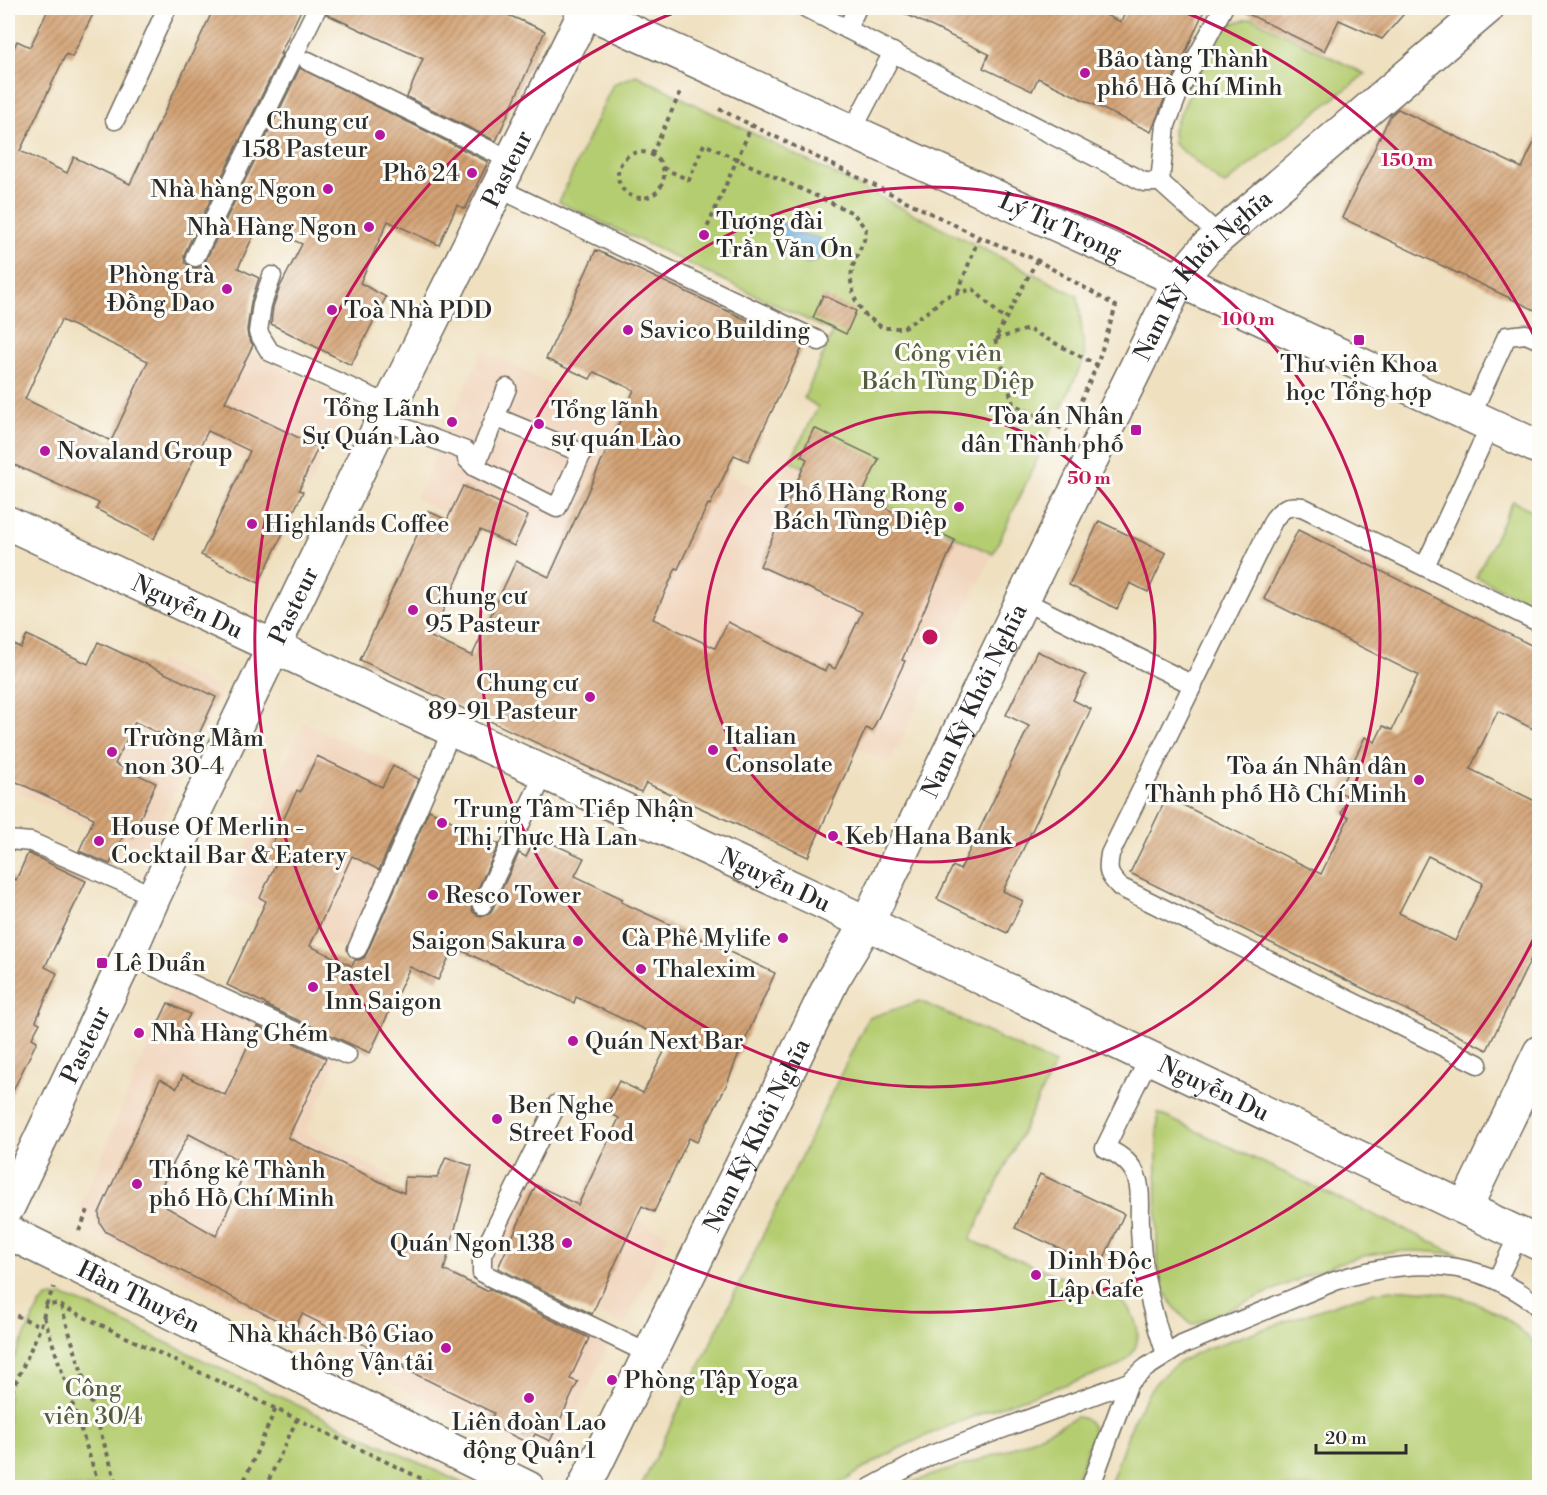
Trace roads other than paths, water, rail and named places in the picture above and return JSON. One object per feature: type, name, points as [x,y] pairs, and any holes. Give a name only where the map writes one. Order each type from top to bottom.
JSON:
[{"type":"street","name":"Lý Tự Trọng","points":[[585,8],[1539,448]]},
{"type":"street","name":"Pasteur","points":[[8,1207],[154,896],[585,8]]},
{"type":"street","name":"Nam Kỳ Khởi Nghĩa","points":[[584,1488],[833,979],[867,923],[1179,280],[1206,248],[1487,8]]},
{"type":"street","name":"Nguyễn Du","points":[[8,523],[867,923],[1529,1239]]},
{"type":"street","points":[[1464,1208],[1539,1052]]},
{"type":"street","name":"Hàn Thuyên","points":[[8,1232],[528,1488]]},
{"type":"lane","points":[[115,120],[167,8]]},
{"type":"lane","points":[[195,257],[317,8]]},
{"type":"lane","points":[[806,8],[1144,182],[1160,182],[1220,236]]},
{"type":"lane","points":[[847,28],[856,8]]},
{"type":"lane","points":[[1160,182],[1166,125],[1180,89],[1223,8]]},
{"type":"lane","points":[[852,131],[893,52]]},
{"type":"lane","points":[[308,61],[505,174],[819,341]]},
{"type":"lane","points":[[272,276],[262,304],[258,332],[270,352],[466,451],[467,459],[475,466],[557,508],[582,453],[495,417]]},
{"type":"lane","points":[[1425,566],[1480,421],[1507,336],[1526,334],[1539,340]]},
{"type":"lane","points":[[475,466],[507,388]]},
{"type":"lane","points":[[1478,1064],[1120,887],[1111,878],[1107,868],[1110,854],[1274,519],[1281,510],[1292,506],[1302,507],[1539,623]]},
{"type":"lane","points":[[1022,600],[1193,684]]},
{"type":"lane","points":[[357,949],[452,730]]},
{"type":"lane","points":[[482,905],[544,774]]},
{"type":"lane","points":[[8,840],[31,842],[154,896]]},
{"type":"lane","points":[[128,955],[347,1055]]},
{"type":"lane","points":[[1149,1058],[1105,1148],[1124,1158],[1138,1179],[1142,1257],[1155,1322],[1166,1354]]},
{"type":"lane","points":[[557,1104],[482,1255],[482,1273],[649,1354]]},
{"type":"lane","points":[[1497,1280],[1529,1239]]},
{"type":"lane","points":[[870,1488],[939,1452],[1129,1382],[1182,1345],[1335,1281],[1359,1274],[1383,1268],[1433,1265],[1458,1268],[1497,1280],[1517,1291],[1539,1309]]},
{"type":"lane","points":[[1090,1488],[1129,1382]]},
{"type":"water","points":[[776,224],[786,224],[797,233],[820,238],[825,248],[821,257],[814,262],[807,262],[791,255],[773,235]]},
{"type":"place","name":"Bảo tàng Thành phố Hồ Chí Minh","points":[[1085,73]]},
{"type":"place","name":"Chung cư 158 Pasteur","points":[[380,135]]},
{"type":"place","name":"Phở 24","points":[[472,173]]},
{"type":"place","name":"Nhà hàng Ngon","points":[[328,189]]},
{"type":"place","name":"Nhà Hàng Ngon","points":[[369,227]]},
{"type":"place","name":"Tượng đài Trần Văn Ơn","points":[[704,235]]},
{"type":"place","name":"Phòng trà Đồng Dao","points":[[227,289]]},
{"type":"place","name":"Toà Nhà PDD","points":[[332,310]]},
{"type":"place","name":"Savico Building","points":[[628,330]]},
{"type":"place","name":"Thư viện Khoa học Tổng hợp","points":[[1359,340]]},
{"type":"place","name":"Tổng Lãnh Sự Quán Lào","points":[[452,422]]},
{"type":"place","name":"Tổng lãnh sự quán Lào","points":[[539,424]]},
{"type":"place","name":"Tòa án Nhân dân Thành phố","points":[[1136,430]]},
{"type":"place","name":"Novaland Group","points":[[45,451]]},
{"type":"place","name":"Phố Hàng Rong Bách Tùng Diệp","points":[[959,507]]},
{"type":"place","name":"Highlands Coffee","points":[[252,524]]},
{"type":"place","name":"Chung cư 95 Pasteur","points":[[413,610]]},
{"type":"place","name":"Chung cư 89-91 Pasteur","points":[[590,697]]},
{"type":"place","name":"Italian Consolate","points":[[713,750]]},
{"type":"place","name":"Trường Mầm non 30-4","points":[[112,752]]},
{"type":"place","name":"Tòa án Nhân dân Thành phố Hồ Chí Minh","points":[[1419,780]]},
{"type":"place","name":"Trung Tâm Tiếp Nhận Thị Thực Hà Lan","points":[[442,823]]},
{"type":"place","name":"Keb Hana Bank","points":[[833,836]]},
{"type":"place","name":"House Of Merlin - Cocktail Bar & Eatery","points":[[99,841]]},
{"type":"place","name":"Resco Tower","points":[[433,895]]},
{"type":"place","name":"Cà Phê Mylife","points":[[783,938]]},
{"type":"place","name":"Saigon Sakura","points":[[578,941]]},
{"type":"place","name":"Lê Duẩn","points":[[102,963]]},
{"type":"place","name":"Thalexim","points":[[641,969]]},
{"type":"place","name":"Pastel Inn Saigon","points":[[313,987]]},
{"type":"place","name":"Nhà Hàng Ghém","points":[[139,1033]]},
{"type":"place","name":"Quán Next Bar","points":[[573,1041]]},
{"type":"place","name":"Ben Nghe Street Food","points":[[497,1119]]},
{"type":"place","name":"Thống kê Thành phố Hồ Chí Minh","points":[[137,1184]]},
{"type":"place","name":"Quán Ngon 138","points":[[567,1243]]},
{"type":"place","name":"Dinh Độc Lập Cafe","points":[[1036,1275]]},
{"type":"place","name":"Nhà khách Bộ Giao thông Vận tải","points":[[446,1348]]},
{"type":"place","name":"Phòng Tập Yoga","points":[[612,1380]]},
{"type":"place","name":"Liên đoàn Lao động Quận 1","points":[[529,1398]]},
{"type":"park label","name":"Công viên Bách Tùng Diệp","points":[[948,367]]},
{"type":"park label","name":"Công viên 30/4","points":[[93,1402]]}]
